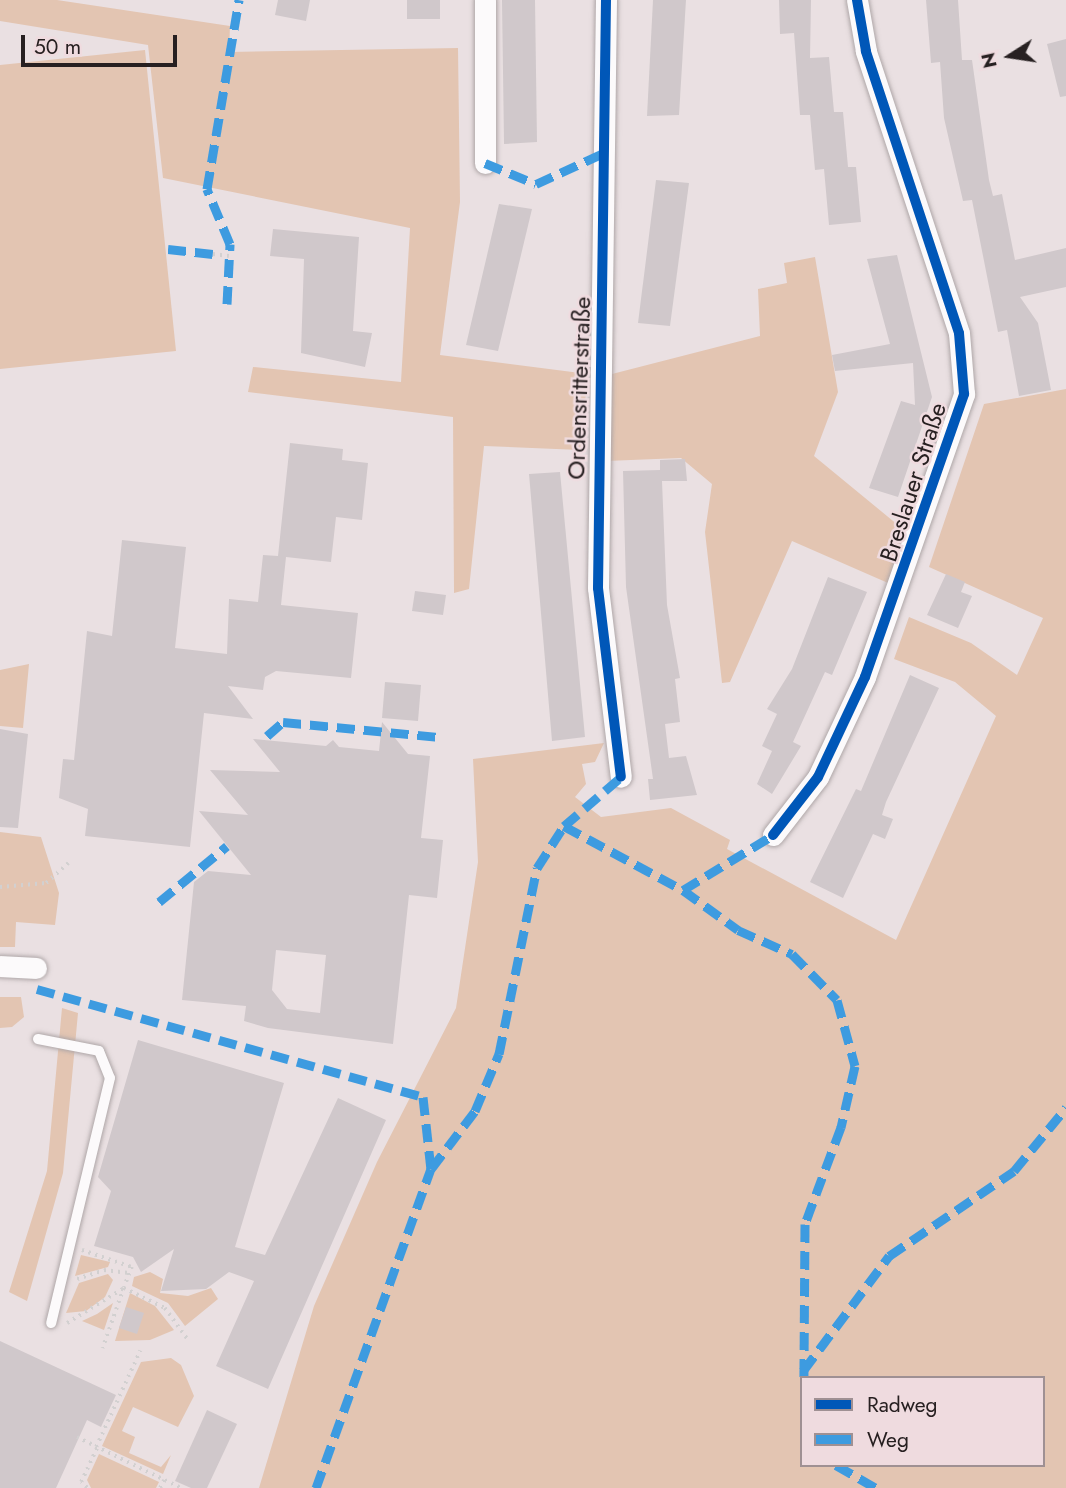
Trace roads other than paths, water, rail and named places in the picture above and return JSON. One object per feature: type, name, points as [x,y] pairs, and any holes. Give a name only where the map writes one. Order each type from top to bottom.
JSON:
[{"type":"street","points":[[485,0],[485,163]]},
{"type":"street","name":"Ordensritterstraße","points":[[606,0],[597,535],[621,776]]},
{"type":"street","name":"Breslauer Straße","points":[[773,835],[818,777],[865,677],[964,394],[959,333],[866,51],[857,0]]},
{"type":"street","points":[[0,966],[36,968]]},
{"type":"lane","points":[[38,1039],[99,1051],[108,1064],[72,1247],[60,1288],[55,1325]]}]
